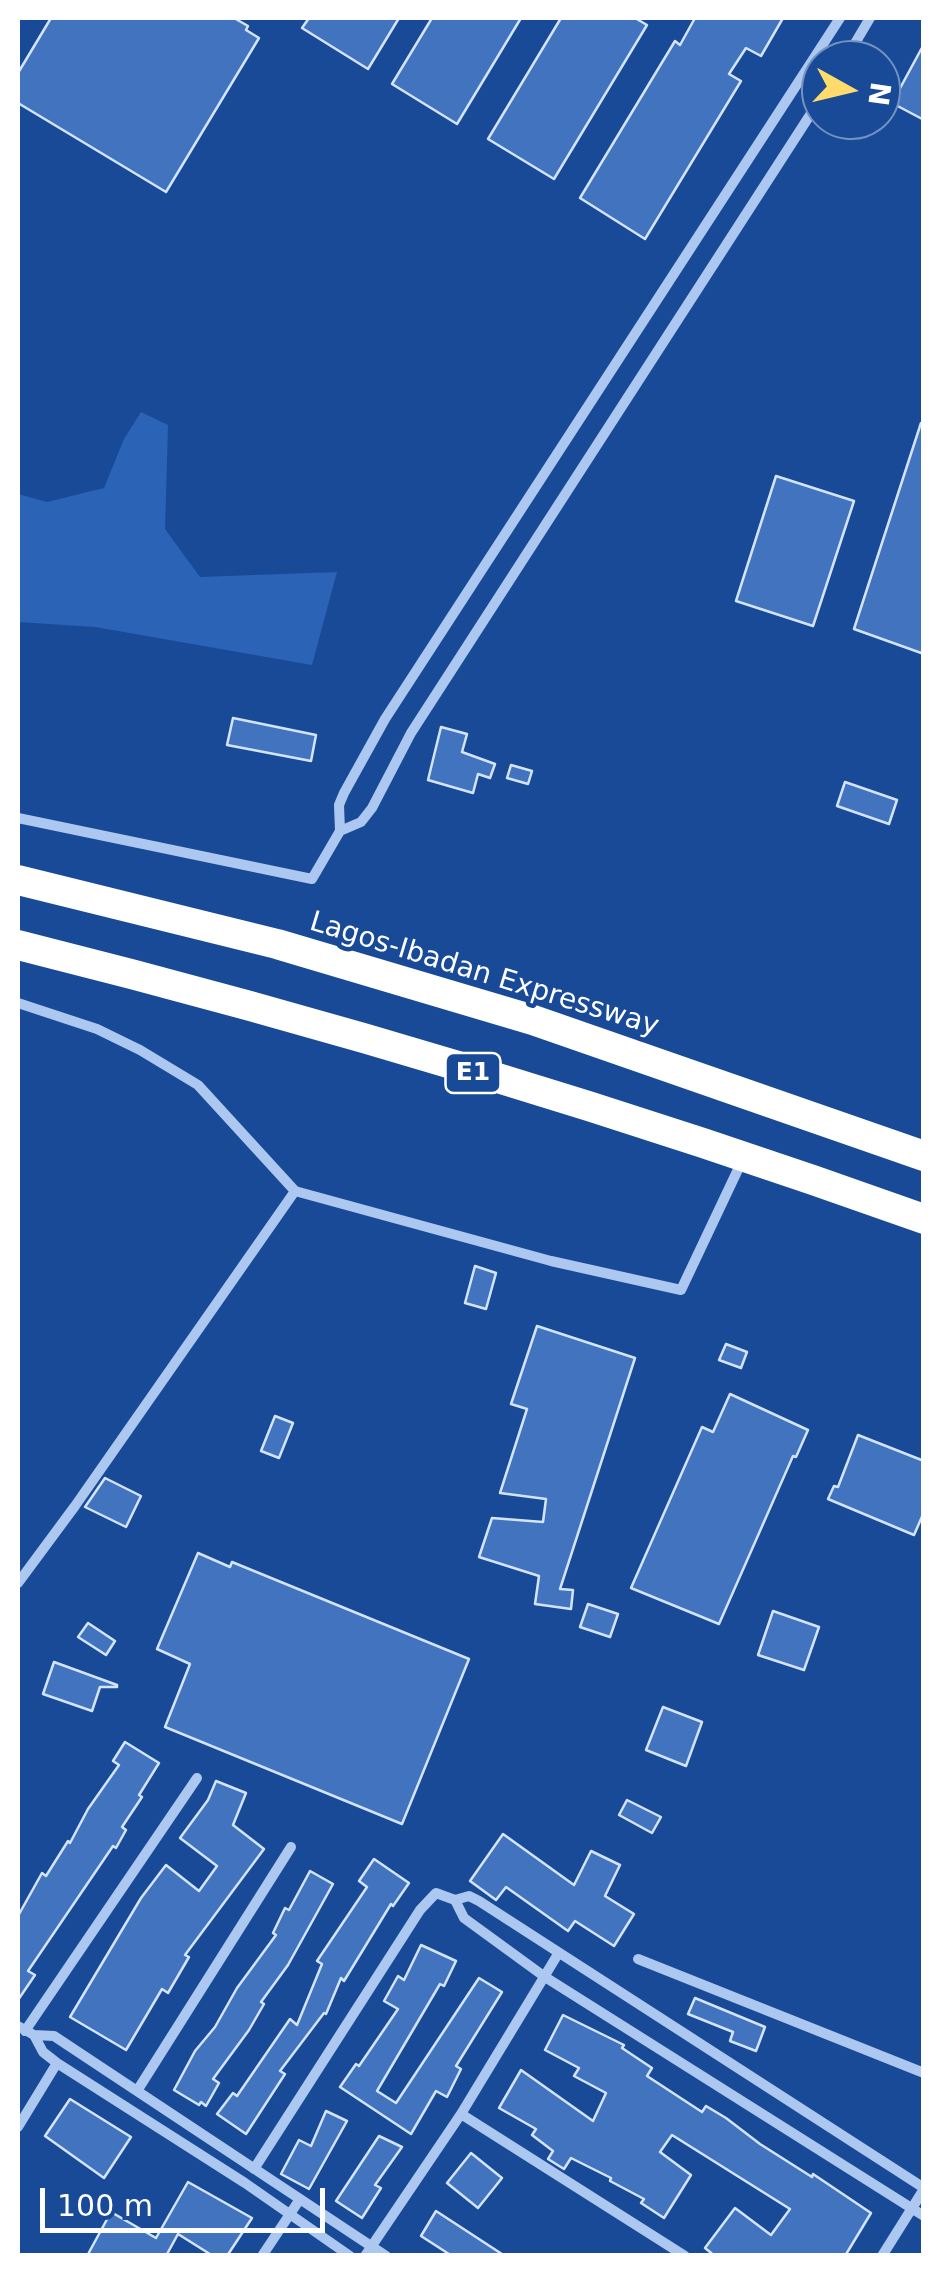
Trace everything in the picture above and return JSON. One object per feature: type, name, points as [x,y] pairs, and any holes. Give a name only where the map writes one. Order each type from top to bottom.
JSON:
[{"type":"highway","name":"Lagos-Ibadan Expressway","points":[[18,880],[277,944],[533,1020],[924,1156]]},
{"type":"highway","name":"E1","points":[[18,945],[216,994],[745,1155],[924,1219]]},
{"type":"street","points":[[18,818],[312,879],[340,831],[339,805],[344,792],[386,719],[840,18]]},
{"type":"street","points":[[857,40],[870,18]]},
{"type":"street","points":[[340,831],[362,822],[372,808],[411,733],[801,129]]},
{"type":"street","points":[[18,1002],[97,1029],[198,1084],[295,1192],[551,1262],[681,1290],[745,1155]]},
{"type":"street","points":[[18,1583],[295,1192]]},
{"type":"street","points":[[26,2031],[196,1778]]},
{"type":"street","points":[[137,2091],[291,1847]]},
{"type":"street","points":[[254,2169],[420,1910],[436,1893],[455,1900],[469,1896],[924,2188],[882,2256]]},
{"type":"street","points":[[455,1900],[464,1918],[545,1977],[924,2216]]},
{"type":"street","points":[[368,2251],[461,2114],[558,1954]]},
{"type":"street","points":[[638,1959],[924,2073]]},
{"type":"street","points":[[26,2031],[57,2063],[350,2256]]},
{"type":"street","points":[[26,2031],[54,2036],[300,2199],[368,2251],[386,2256]]},
{"type":"street","points":[[18,2126],[57,2063]]},
{"type":"street","points":[[461,2114],[685,2256]]},
{"type":"street","points":[[262,2256],[300,2199]]},
{"type":"shaded area","points":[[141,412],[168,425],[165,529],[200,577],[337,572],[312,665],[95,627],[18,622],[18,494],[47,502],[104,488],[124,439]]},
{"type":"building","points":[[51,18],[234,18],[259,38],[166,192],[18,103],[18,73]]},
{"type":"building","points":[[309,18],[399,18],[368,69],[302,28]]},
{"type":"building","points":[[432,18],[521,18],[457,124],[392,84]]},
{"type":"building","points":[[561,18],[635,18],[647,25],[554,179],[488,139]]},
{"type":"building","points":[[695,18],[783,18],[761,56],[746,48],[729,74],[741,81],[645,239],[580,198],[675,41],[680,45]]},
{"type":"building","points":[[924,44],[924,120],[901,108],[901,86]]},
{"type":"building","points":[[924,423],[924,654],[854,629]]},
{"type":"building","points":[[776,476],[854,501],[813,626],[736,601]]},
{"type":"building","points":[[233,718],[316,735],[311,761],[227,745]]},
{"type":"building","points":[[441,727],[467,734],[462,752],[495,764],[490,778],[478,774],[473,793],[428,780]]},
{"type":"building","points":[[511,765],[532,771],[528,784],[507,778]]},
{"type":"building","points":[[845,782],[897,800],[889,824],[837,806]]},
{"type":"building","points":[[475,1266],[496,1273],[486,1309],[465,1303]]},
{"type":"building","points":[[537,1326],[635,1358],[560,1589],[573,1590],[571,1609],[535,1604],[539,1576],[479,1557],[492,1518],[543,1522],[546,1499],[500,1493],[527,1409],[511,1404]]},
{"type":"building","points":[[726,1344],[747,1352],[741,1368],[719,1360]]},
{"type":"building","points":[[730,1394],[808,1430],[719,1624],[631,1588],[702,1427],[713,1432]]},
{"type":"building","points":[[275,1416],[293,1423],[279,1458],[261,1451]]},
{"type":"building","points":[[858,1435],[924,1461],[924,1512],[914,1535],[828,1499],[834,1486],[838,1487]]},
{"type":"building","points":[[105,1478],[141,1496],[126,1527],[85,1507]]},
{"type":"building","points":[[198,1553],[230,1567],[232,1562],[469,1659],[402,1824],[165,1727],[190,1664],[157,1649]]},
{"type":"building","points":[[588,1604],[618,1614],[610,1637],[580,1627]]},
{"type":"building","points":[[773,1611],[819,1627],[804,1670],[758,1655]]},
{"type":"building","points":[[88,1623],[115,1641],[106,1655],[78,1637]]},
{"type":"building","points":[[54,1662],[117,1687],[100,1687],[92,1711],[43,1694]]},
{"type":"building","points":[[663,1707],[702,1722],[686,1766],[646,1750]]},
{"type":"building","points":[[125,1742],[159,1763],[122,1827],[126,1830],[116,1848],[113,1846],[28,1971],[35,1975],[18,2000],[18,1916],[42,1873],[46,1876],[70,1843],[119,1765],[113,1761]]},
{"type":"building","points":[[216,1781],[246,1793],[233,1825],[264,1849],[185,1955],[189,1957],[168,1993],[162,1989],[126,2050],[70,2017],[141,1898],[166,1865],[199,1891],[217,1866],[180,1838],[208,1800]]},
{"type":"building","points":[[627,1800],[661,1817],[652,1833],[619,1815]]},
{"type":"building","points":[[503,1834],[574,1885],[591,1851],[620,1865],[605,1896],[634,1914],[614,1946],[575,1921],[568,1931],[506,1887],[496,1900],[470,1881]]},
{"type":"building","points":[[374,1859],[409,1883],[391,1904],[344,1981],[341,1978],[326,2014],[280,2071],[285,2074],[246,2134],[217,2114],[233,2093],[237,2096],[290,2019],[297,2025],[322,1964],[317,1961],[367,1887],[359,1881]]},
{"type":"building","points":[[310,1871],[333,1884],[288,1965],[261,2002],[264,2004],[249,2030],[213,2079],[219,2083],[206,2106],[201,2102],[199,2105],[174,2090],[195,2051],[276,1935],[273,1933],[285,1908],[289,1910]]},
{"type":"building","points":[[421,1945],[456,1961],[377,2091],[396,2103],[479,1978],[502,1992],[456,2066],[461,2069],[447,2097],[436,2091],[411,2134],[340,2087],[398,2009],[384,2001],[398,1976],[404,1980]]},
{"type":"building","points":[[695,1998],[765,2027],[756,2051],[730,2041],[733,2032],[688,2014]]},
{"type":"building","points":[[563,2015],[624,2045],[622,2048],[652,2068],[647,2076],[702,2112],[706,2106],[726,2118],[760,2144],[871,2213],[845,2256],[715,2256],[705,2248],[735,2208],[771,2235],[790,2209],[672,2135],[660,2152],[691,2175],[664,2218],[641,2203],[644,2199],[610,2181],[611,2178],[571,2158],[564,2169],[548,2159],[553,2151],[532,2135],[536,2129],[499,2108],[521,2070],[593,2121],[606,2093],[574,2076],[579,2068],[545,2050]]},
{"type":"building","points":[[70,2099],[131,2137],[104,2178],[45,2136]]},
{"type":"building","points":[[326,2111],[347,2121],[309,2189],[281,2174],[299,2140],[311,2146]]},
{"type":"building","points":[[379,2136],[402,2147],[375,2185],[381,2188],[362,2218],[336,2201]]},
{"type":"building","points":[[471,2153],[502,2178],[478,2208],[447,2183]]},
{"type":"building","points":[[188,2182],[252,2218],[227,2256],[213,2256],[178,2234],[166,2256],[87,2256],[111,2212],[156,2238]]},
{"type":"building","points":[[436,2211],[505,2256],[452,2256],[421,2236]]}]
